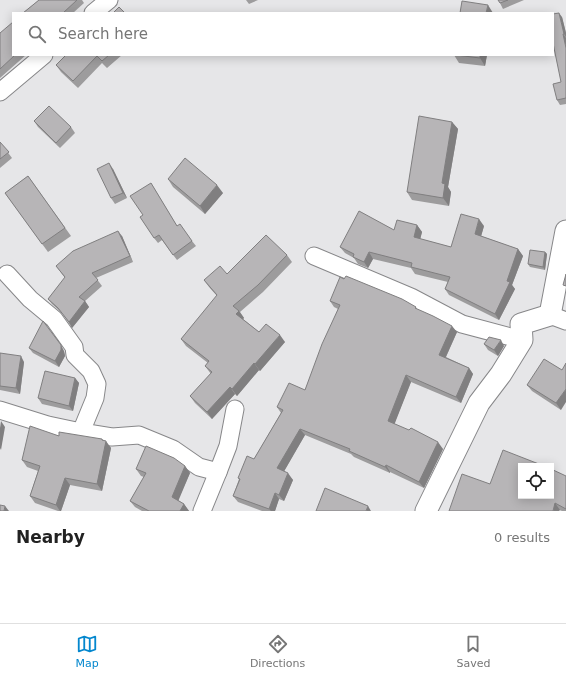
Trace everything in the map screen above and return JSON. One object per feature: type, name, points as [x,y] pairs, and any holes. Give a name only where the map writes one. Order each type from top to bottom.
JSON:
[{"type":"street","points":[[95,12],[109,0]]},
{"type":"street","points":[[0,92],[43,56]]},
{"type":"street","points":[[426,511],[479,403],[501,374],[522,340],[521,324],[558,318],[566,231]]},
{"type":"street","points":[[314,256],[411,297],[462,324],[522,340]]},
{"type":"street","points":[[7,274],[30,299],[54,319],[74,347],[75,354],[91,371],[97,384],[95,398],[81,432]]},
{"type":"street","points":[[202,511],[228,446],[235,409]]},
{"type":"street","points":[[0,410],[48,425],[81,432],[112,437],[139,436],[173,449],[199,468],[218,472]]},
{"type":"building","points":[[39,0],[77,0],[64,12],[24,12]]},
{"type":"building","points":[[498,0],[508,0],[500,3]]},
{"type":"building","points":[[462,1],[488,5],[486,12],[460,12]]},
{"type":"building","points":[[119,7],[124,12],[114,12]]},
{"type":"building","points":[[559,13],[566,48],[566,98],[557,100],[553,84],[561,82],[554,48],[554,14]]},
{"type":"building","points":[[12,23],[12,56],[14,56],[0,69],[0,33]]},
{"type":"building","points":[[65,56],[97,56],[73,81],[56,65]]},
{"type":"building","points":[[97,56],[108,56],[102,61]]},
{"type":"building","points":[[464,56],[480,56],[480,58]]},
{"type":"building","points":[[49,106],[71,127],[56,143],[34,121]]},
{"type":"building","points":[[419,116],[452,122],[442,183],[445,184],[443,198],[407,192]]},
{"type":"building","points":[[0,142],[9,152],[0,159]]},
{"type":"building","points":[[185,158],[217,185],[200,206],[168,179]]},
{"type":"building","points":[[109,163],[123,193],[111,198],[97,169]]},
{"type":"building","points":[[28,176],[65,228],[42,244],[5,193]]},
{"type":"building","points":[[151,183],[177,226],[180,224],[192,241],[173,255],[159,235],[154,238],[140,217],[143,215],[130,196]]},
{"type":"building","points":[[359,211],[394,230],[397,220],[417,225],[414,237],[451,247],[461,214],[479,219],[475,234],[518,249],[507,281],[510,282],[495,314],[445,289],[450,277],[411,267],[412,263],[369,252],[364,262],[353,257],[354,254],[340,247]]},
{"type":"building","points":[[118,231],[130,256],[92,273],[98,280],[79,297],[85,301],[69,322],[58,308],[48,299],[65,277],[56,266],[73,251]]},
{"type":"building","points":[[266,235],[287,255],[258,285],[233,306],[239,311],[236,314],[259,332],[266,324],[280,335],[232,389],[230,387],[207,412],[190,396],[212,372],[205,366],[209,361],[181,339],[217,295],[204,280],[220,266],[227,274]]},
{"type":"building","points":[[530,250],[545,252],[543,267],[528,264]]},
{"type":"building","points":[[566,274],[566,286],[563,285]]},
{"type":"building","points":[[346,276],[402,299],[416,307],[415,308],[452,326],[439,355],[469,368],[456,397],[406,375],[388,421],[409,430],[411,428],[438,442],[419,482],[386,465],[385,467],[349,451],[350,449],[300,429],[277,468],[288,473],[279,495],[275,493],[269,509],[233,496],[240,479],[238,478],[247,456],[254,459],[283,410],[277,407],[289,383],[305,390],[322,344],[340,305],[330,301],[340,277],[344,279]]},
{"type":"building","points":[[43,321],[61,345],[61,350],[55,361],[29,348]]},
{"type":"building","points":[[489,337],[501,340],[494,350],[484,344]]},
{"type":"building","points":[[0,353],[21,356],[16,388],[0,386]]},
{"type":"building","points":[[544,359],[562,370],[566,363],[566,389],[556,403],[527,385]]},
{"type":"building","points":[[45,371],[75,378],[69,406],[38,398]]},
{"type":"building","points":[[30,426],[59,436],[59,432],[102,439],[106,441],[97,484],[65,478],[56,505],[30,496],[40,466],[22,460]]},
{"type":"building","points":[[146,446],[174,458],[185,466],[172,497],[184,504],[180,511],[149,511],[130,501],[146,473],[136,469]]},
{"type":"building","points":[[503,450],[536,463],[518,463],[518,499],[554,499],[554,470],[566,476],[566,509],[555,503],[553,511],[449,511],[462,474],[490,484]]},
{"type":"building","points":[[325,488],[368,506],[366,511],[316,511]]},
{"type":"building","points":[[0,505],[5,506],[4,511],[0,511]]}]
